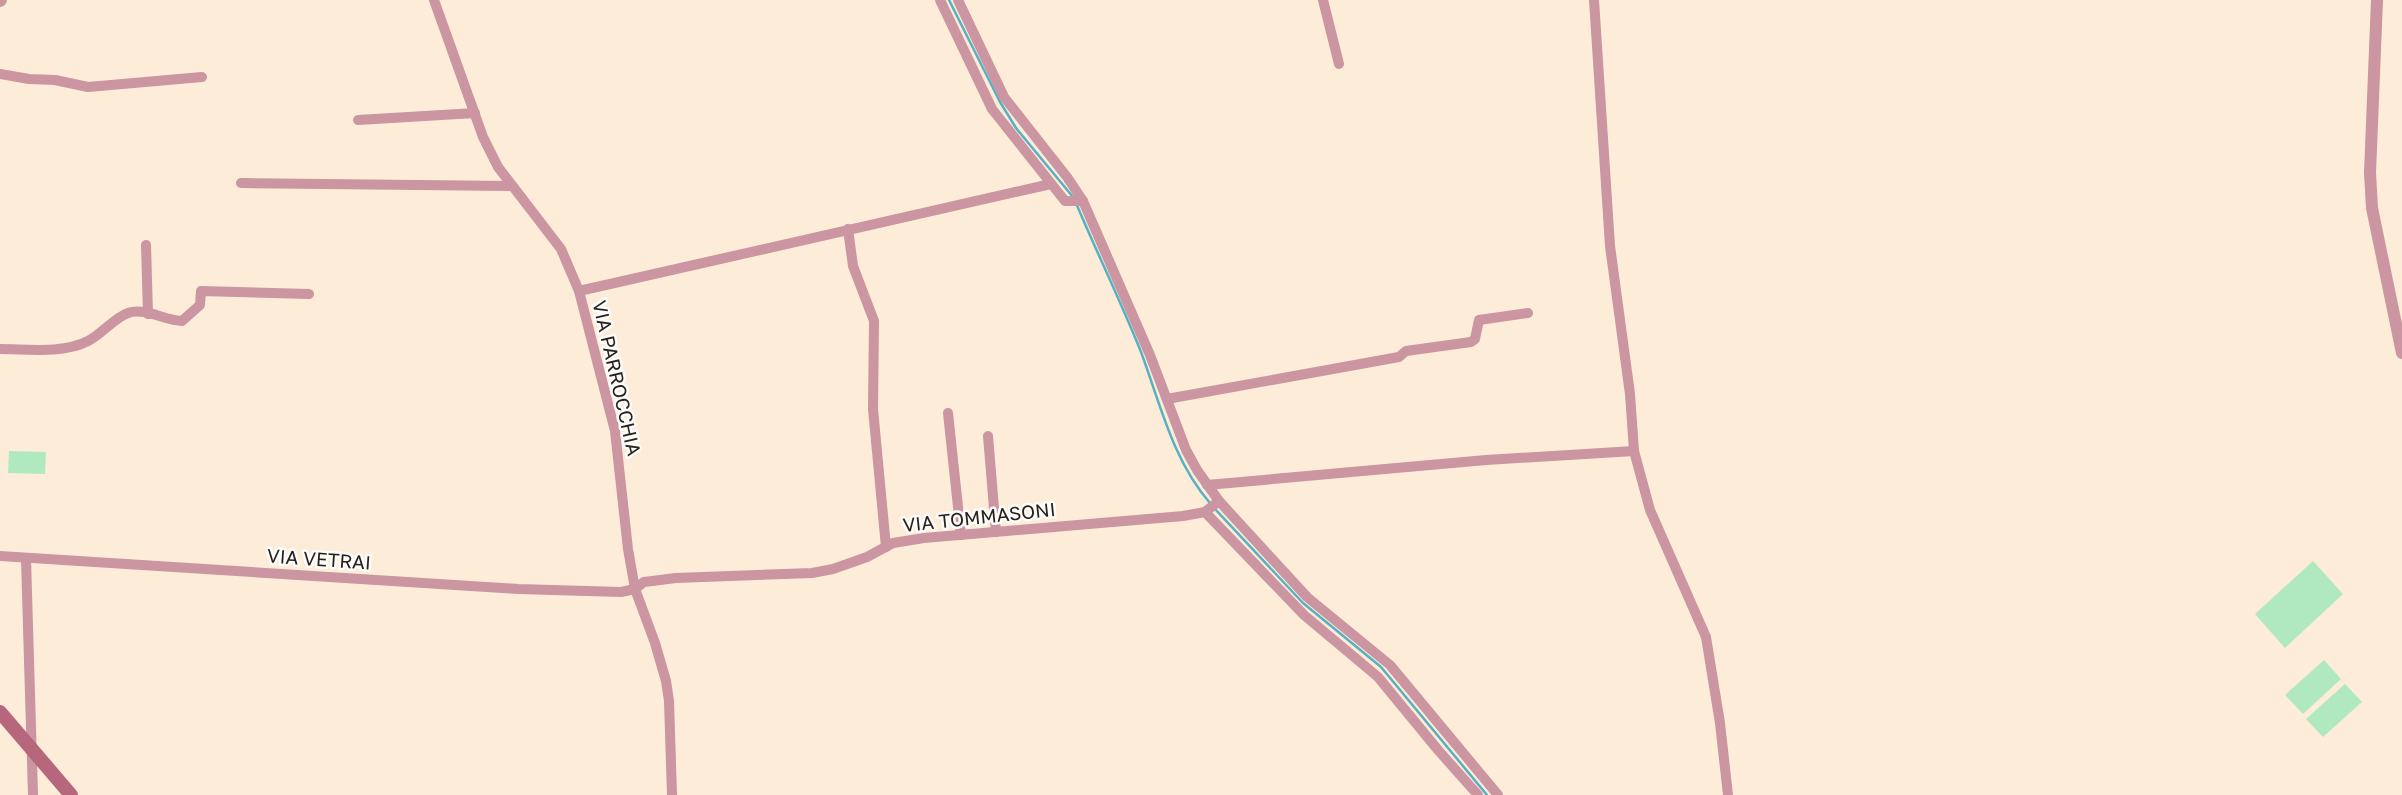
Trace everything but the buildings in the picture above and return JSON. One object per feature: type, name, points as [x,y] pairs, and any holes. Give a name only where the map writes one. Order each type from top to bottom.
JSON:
[{"type":"main road","points":[[0,712],[71,795]]},
{"type":"street","name":"VIA PARROCCHIA","points":[[433,0],[483,137],[498,167],[561,249],[579,291],[615,431],[635,589],[666,681],[672,795]]},
{"type":"street","points":[[940,0],[992,109],[1065,201],[1077,201]]},
{"type":"street","points":[[958,0],[1004,97],[1067,177],[1167,399],[1186,450],[1207,485],[1212,507],[1296,607],[1378,677],[1438,750],[1479,785],[1498,795]]},
{"type":"street","points":[[1323,0],[1339,64]]},
{"type":"street","points":[[1594,0],[1610,246],[1630,394],[1634,451],[1650,510],[1706,637],[1728,795]]},
{"type":"street","points":[[2377,0],[2370,173],[2372,208],[2402,354]]},
{"type":"street","points":[[0,74],[62,81],[88,87],[202,77]]},
{"type":"street","points":[[358,120],[475,113]]},
{"type":"street","points":[[241,183],[511,186]]},
{"type":"street","points":[[579,291],[1051,184]]},
{"type":"street","points":[[848,229],[853,266],[874,321],[873,409],[886,547]]},
{"type":"street","points":[[146,245],[148,314]]},
{"type":"street","points":[[0,349],[71,347],[97,336],[129,313],[183,321],[200,305],[201,291],[309,294]]},
{"type":"street","points":[[1167,399],[1399,357],[1406,351],[1471,342],[1475,339],[1479,320],[1528,313]]},
{"type":"street","points":[[948,413],[961,535]]},
{"type":"street","points":[[988,436],[996,532]]},
{"type":"street","points":[[1207,485],[1486,460],[1634,451]]},
{"type":"street","points":[[1212,507],[1307,597],[1390,665],[1479,785]]},
{"type":"street","name":"VIA TOMMASONI","points":[[635,589],[644,582],[676,578],[812,573],[833,569],[893,543],[923,538],[1212,507]]},
{"type":"street","name":"VIA VETRAI","points":[[0,556],[518,589],[621,592],[635,589]]},
{"type":"street","points":[[26,559],[33,795]]},
{"type":"green space","points":[[9,451],[46,452],[45,474],[8,473]]},
{"type":"green space","points":[[2313,561],[2343,594],[2285,648],[2255,614]]},
{"type":"green space","points":[[2324,660],[2341,679],[2303,714],[2285,695]]},
{"type":"green space","points":[[2345,684],[2362,702],[2323,737],[2306,719]]},
{"type":"waterway","points":[[949,0],[1000,102],[1016,128],[1073,197]]},
{"type":"waterway","points":[[1076,203],[1141,352],[1177,450],[1197,487],[1210,503]]},
{"type":"waterway","points":[[1214,508],[1303,603],[1381,667],[1487,795]]}]
